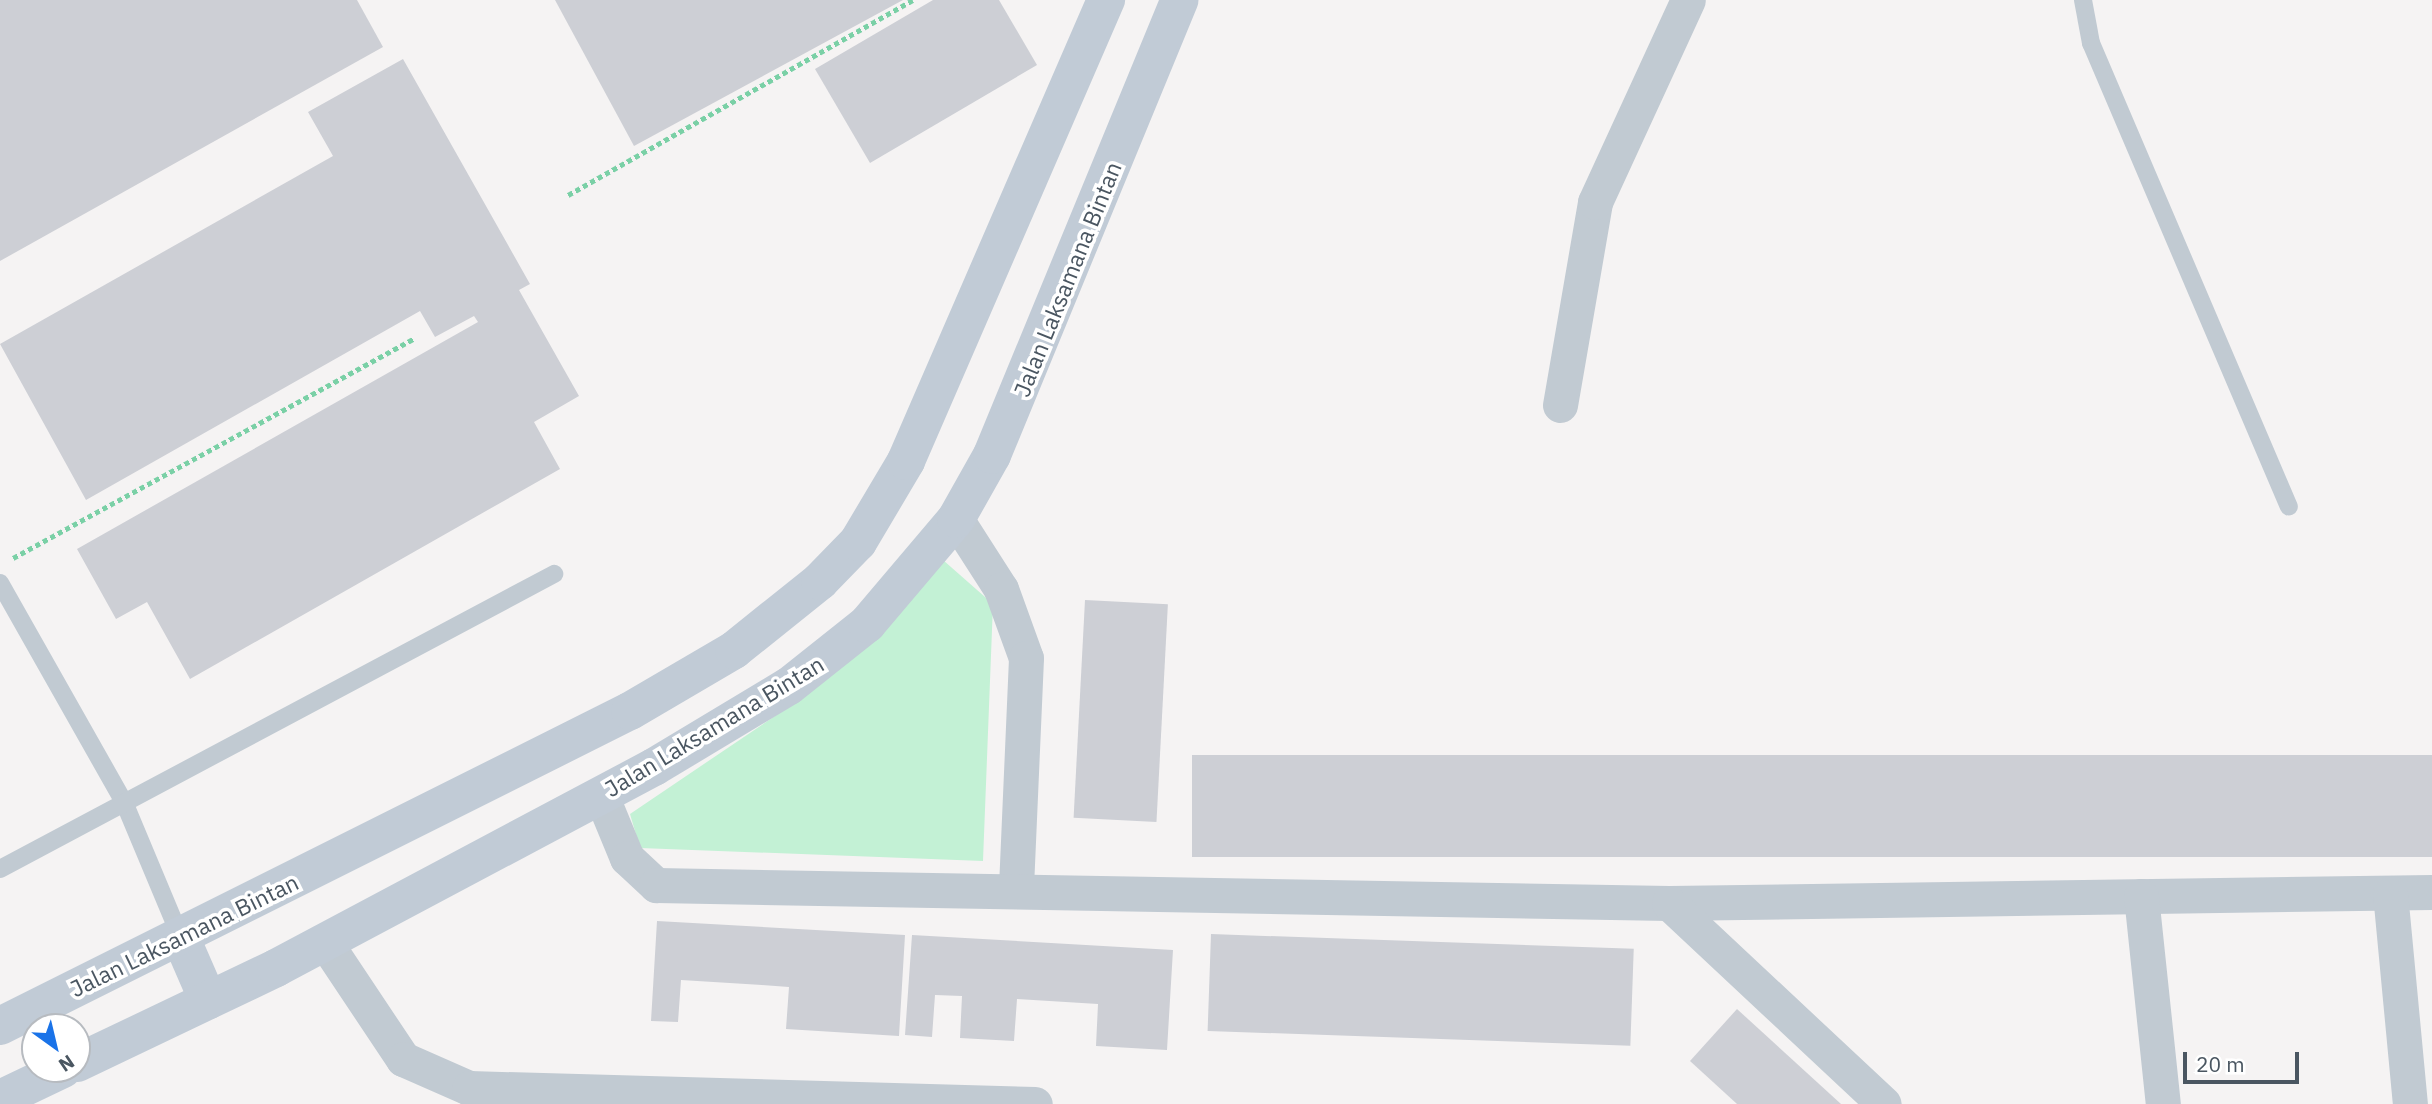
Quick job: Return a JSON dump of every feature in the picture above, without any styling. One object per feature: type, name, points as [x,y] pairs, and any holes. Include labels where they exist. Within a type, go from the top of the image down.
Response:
[{"type":"main road","name":"Jalan Laksamana Bintan","points":[[0,1026],[181,938],[630,711],[734,650],[858,542],[911,448],[1106,0]]},
{"type":"main road","name":"Jalan Laksamana Bintan","points":[[91,1056],[325,942],[601,795],[789,686],[839,648],[908,582],[956,519],[1018,399],[1180,0]]},
{"type":"main road","points":[[181,938],[208,1000]]},
{"type":"main road","points":[[0,1099],[34,1083]]},
{"type":"street","points":[[1560,405],[1595,202],[1688,0]]},
{"type":"street","points":[[956,519],[1001,589],[1026,657],[1016,888]]},
{"type":"street","points":[[601,795],[627,858],[656,885],[1016,888],[1669,903],[2432,892]]},
{"type":"street","points":[[2390,893],[2410,1104]]},
{"type":"street","points":[[2141,896],[2163,1104]]},
{"type":"street","points":[[1669,903],[1884,1104]]},
{"type":"street","points":[[325,942],[403,1059],[468,1088],[1035,1104]]},
{"type":"lane","points":[[2083,0],[2091,43],[2288,507]]},
{"type":"lane","points":[[0,869],[554,574]]},
{"type":"lane","points":[[0,583],[124,803],[181,938]]},
{"type":"path","points":[[569,195],[913,0]]},
{"type":"path","points":[[0,565],[413,339]]},
{"type":"green space","points":[[943,560],[993,604],[983,861],[640,848],[630,814],[803,697]]},
{"type":"building","points":[[0,0],[357,0],[383,47],[0,261]]},
{"type":"building","points":[[555,0],[903,0],[634,146]]},
{"type":"building","points":[[933,0],[999,0],[1037,65],[870,163],[815,69]]},
{"type":"building","points":[[403,59],[530,284],[519,290],[579,396],[534,422],[560,469],[190,679],[147,602],[116,619],[77,549],[478,322],[474,316],[435,337],[420,311],[86,500],[0,344],[333,156],[308,112]]},
{"type":"building","points":[[1085,600],[1168,604],[1156,822],[1074,818]]},
{"type":"building","points":[[1192,755],[2432,755],[2432,857],[1192,857]]},
{"type":"building","points":[[657,921],[905,935],[899,1036],[786,1029],[789,987],[681,980],[678,1022],[651,1021]]},
{"type":"building","points":[[1211,934],[1634,949],[1630,1046],[1208,1031]]},
{"type":"building","points":[[912,935],[1173,950],[1167,1050],[1096,1046],[1098,1004],[1017,999],[1014,1041],[960,1038],[962,996],[935,995],[932,1037],[905,1035]]},
{"type":"building","points":[[1737,1009],[1841,1104],[1737,1104],[1690,1061]]}]
